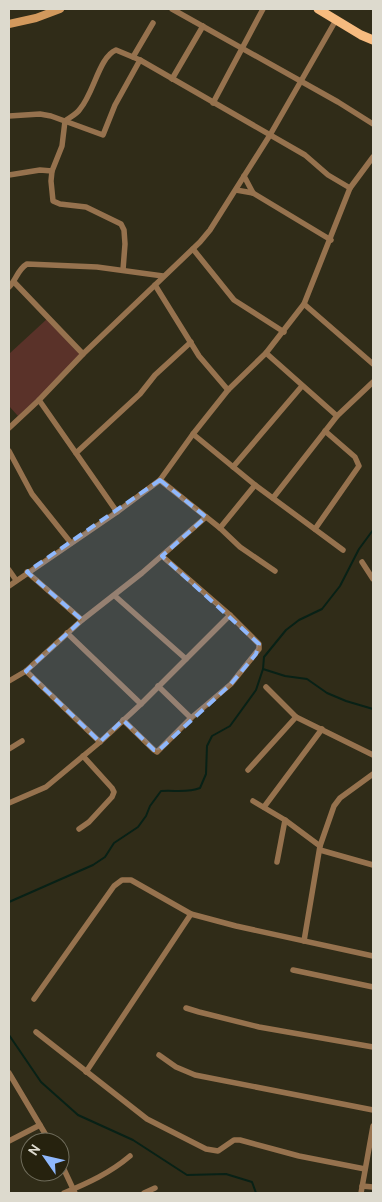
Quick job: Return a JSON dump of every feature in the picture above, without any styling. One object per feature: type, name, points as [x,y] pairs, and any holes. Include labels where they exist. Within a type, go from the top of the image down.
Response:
[{"type":"main road","points":[[318,9],[361,35],[373,40]]},
{"type":"street","points":[[9,24],[30,20],[60,9]]},
{"type":"street","points":[[172,9],[338,102],[373,124]]},
{"type":"street","points":[[213,102],[263,9]]},
{"type":"street","points":[[9,428],[163,276],[193,249],[210,230],[270,135],[336,20]]},
{"type":"street","points":[[133,57],[153,23]]},
{"type":"street","points":[[172,79],[203,26]]},
{"type":"street","points":[[123,270],[125,244],[124,230],[121,224],[86,207],[55,203],[52,198],[52,171],[62,146],[65,121],[80,110],[93,88],[104,60],[111,52],[116,50],[140,60],[309,158],[328,175],[350,188]]},
{"type":"street","points":[[9,116],[40,114],[103,135],[115,105],[140,60]]},
{"type":"street","points":[[9,586],[160,480],[228,390],[266,353],[304,304],[331,240],[350,188],[373,156]]},
{"type":"street","points":[[9,175],[40,170],[52,171]]},
{"type":"street","points":[[244,176],[253,193]]},
{"type":"street","points":[[236,190],[253,193],[331,240]]},
{"type":"street","points":[[193,249],[234,300],[284,332]]},
{"type":"street","points":[[9,286],[27,264],[89,266],[163,276]]},
{"type":"street","points":[[14,282],[83,354]]},
{"type":"street","points":[[155,285],[199,356],[228,390]]},
{"type":"street","points":[[304,304],[373,364]]},
{"type":"street","points":[[76,453],[140,394],[155,375],[191,342]]},
{"type":"street","points":[[266,353],[337,416]]},
{"type":"street","points":[[273,498],[337,416],[373,382]]},
{"type":"street","points":[[233,467],[302,386]]},
{"type":"street","points":[[39,400],[117,512]]},
{"type":"street","points":[[315,528],[359,466],[355,457],[325,431]]},
{"type":"street","points":[[193,434],[256,485],[343,550]]},
{"type":"street","points":[[9,451],[32,494],[71,543]]},
{"type":"street","points":[[160,480],[220,528],[240,547],[275,571]]},
{"type":"street","points":[[220,528],[256,485]]},
{"type":"street","points":[[9,681],[26,671],[82,620],[115,596],[206,517]]},
{"type":"street","points":[[124,720],[156,752],[191,718],[231,684],[259,649],[259,644],[230,615],[162,556]]},
{"type":"street","points":[[362,562],[373,579]]},
{"type":"street","points":[[9,570],[16,580]]},
{"type":"street","points":[[27,572],[82,620]]},
{"type":"street","points":[[115,596],[186,659]]},
{"type":"street","points":[[9,803],[46,786],[100,742],[230,615]]},
{"type":"street","points":[[67,633],[141,704]]},
{"type":"street","points":[[26,671],[100,742]]},
{"type":"street","points":[[158,686],[191,718]]},
{"type":"street","points":[[266,686],[296,717],[373,756]]},
{"type":"street","points":[[248,770],[296,717]]},
{"type":"street","points":[[264,807],[322,729]]},
{"type":"street","points":[[9,749],[22,741]]},
{"type":"street","points":[[79,829],[112,797],[114,792],[83,756]]},
{"type":"street","points":[[304,941],[320,848],[334,806],[340,798],[373,774]]},
{"type":"street","points":[[253,801],[285,820],[320,848],[373,865]]},
{"type":"street","points":[[277,862],[285,820]]},
{"type":"street","points":[[34,999],[114,886],[122,880],[131,880],[191,914],[236,926],[373,956]]},
{"type":"street","points":[[86,1072],[191,914]]},
{"type":"street","points":[[293,970],[373,988]]},
{"type":"street","points":[[186,1008],[259,1026],[373,1047]]},
{"type":"street","points":[[36,1032],[148,1119],[206,1149],[218,1151],[234,1140],[240,1140],[299,1156],[364,1169]]},
{"type":"street","points":[[159,1055],[176,1067],[196,1075],[373,1110]]},
{"type":"street","points":[[9,1074],[44,1132]]},
{"type":"street","points":[[9,1141],[40,1125]]},
{"type":"street","points":[[361,1193],[373,1126]]},
{"type":"street","points":[[64,1193],[74,1191],[109,1172],[130,1156]]},
{"type":"street","points":[[362,1186],[373,1187]]},
{"type":"street","points":[[144,1193],[155,1188]]},
{"type":"highlighted area","points":[[160,480],[206,517],[162,556],[259,644],[256,654],[231,684],[159,750],[154,750],[123,720],[100,742],[26,671],[82,620],[27,572]]},
{"type":"shaded area","points":[[47,319],[82,357],[18,416],[9,406],[9,354]]},
{"type":"waterway","points":[[9,902],[93,865],[105,857],[114,843],[138,827],[161,791],[186,791],[200,788],[206,774],[207,746],[212,736],[230,726],[256,690],[263,669],[264,657],[286,630],[299,620],[322,609],[340,586],[359,549],[373,530]]},
{"type":"waterway","points":[[263,669],[285,676],[307,679],[327,693],[373,709]]},
{"type":"waterway","points":[[9,1035],[41,1082],[78,1115],[133,1140],[187,1175],[226,1174],[252,1182],[256,1193]]}]
